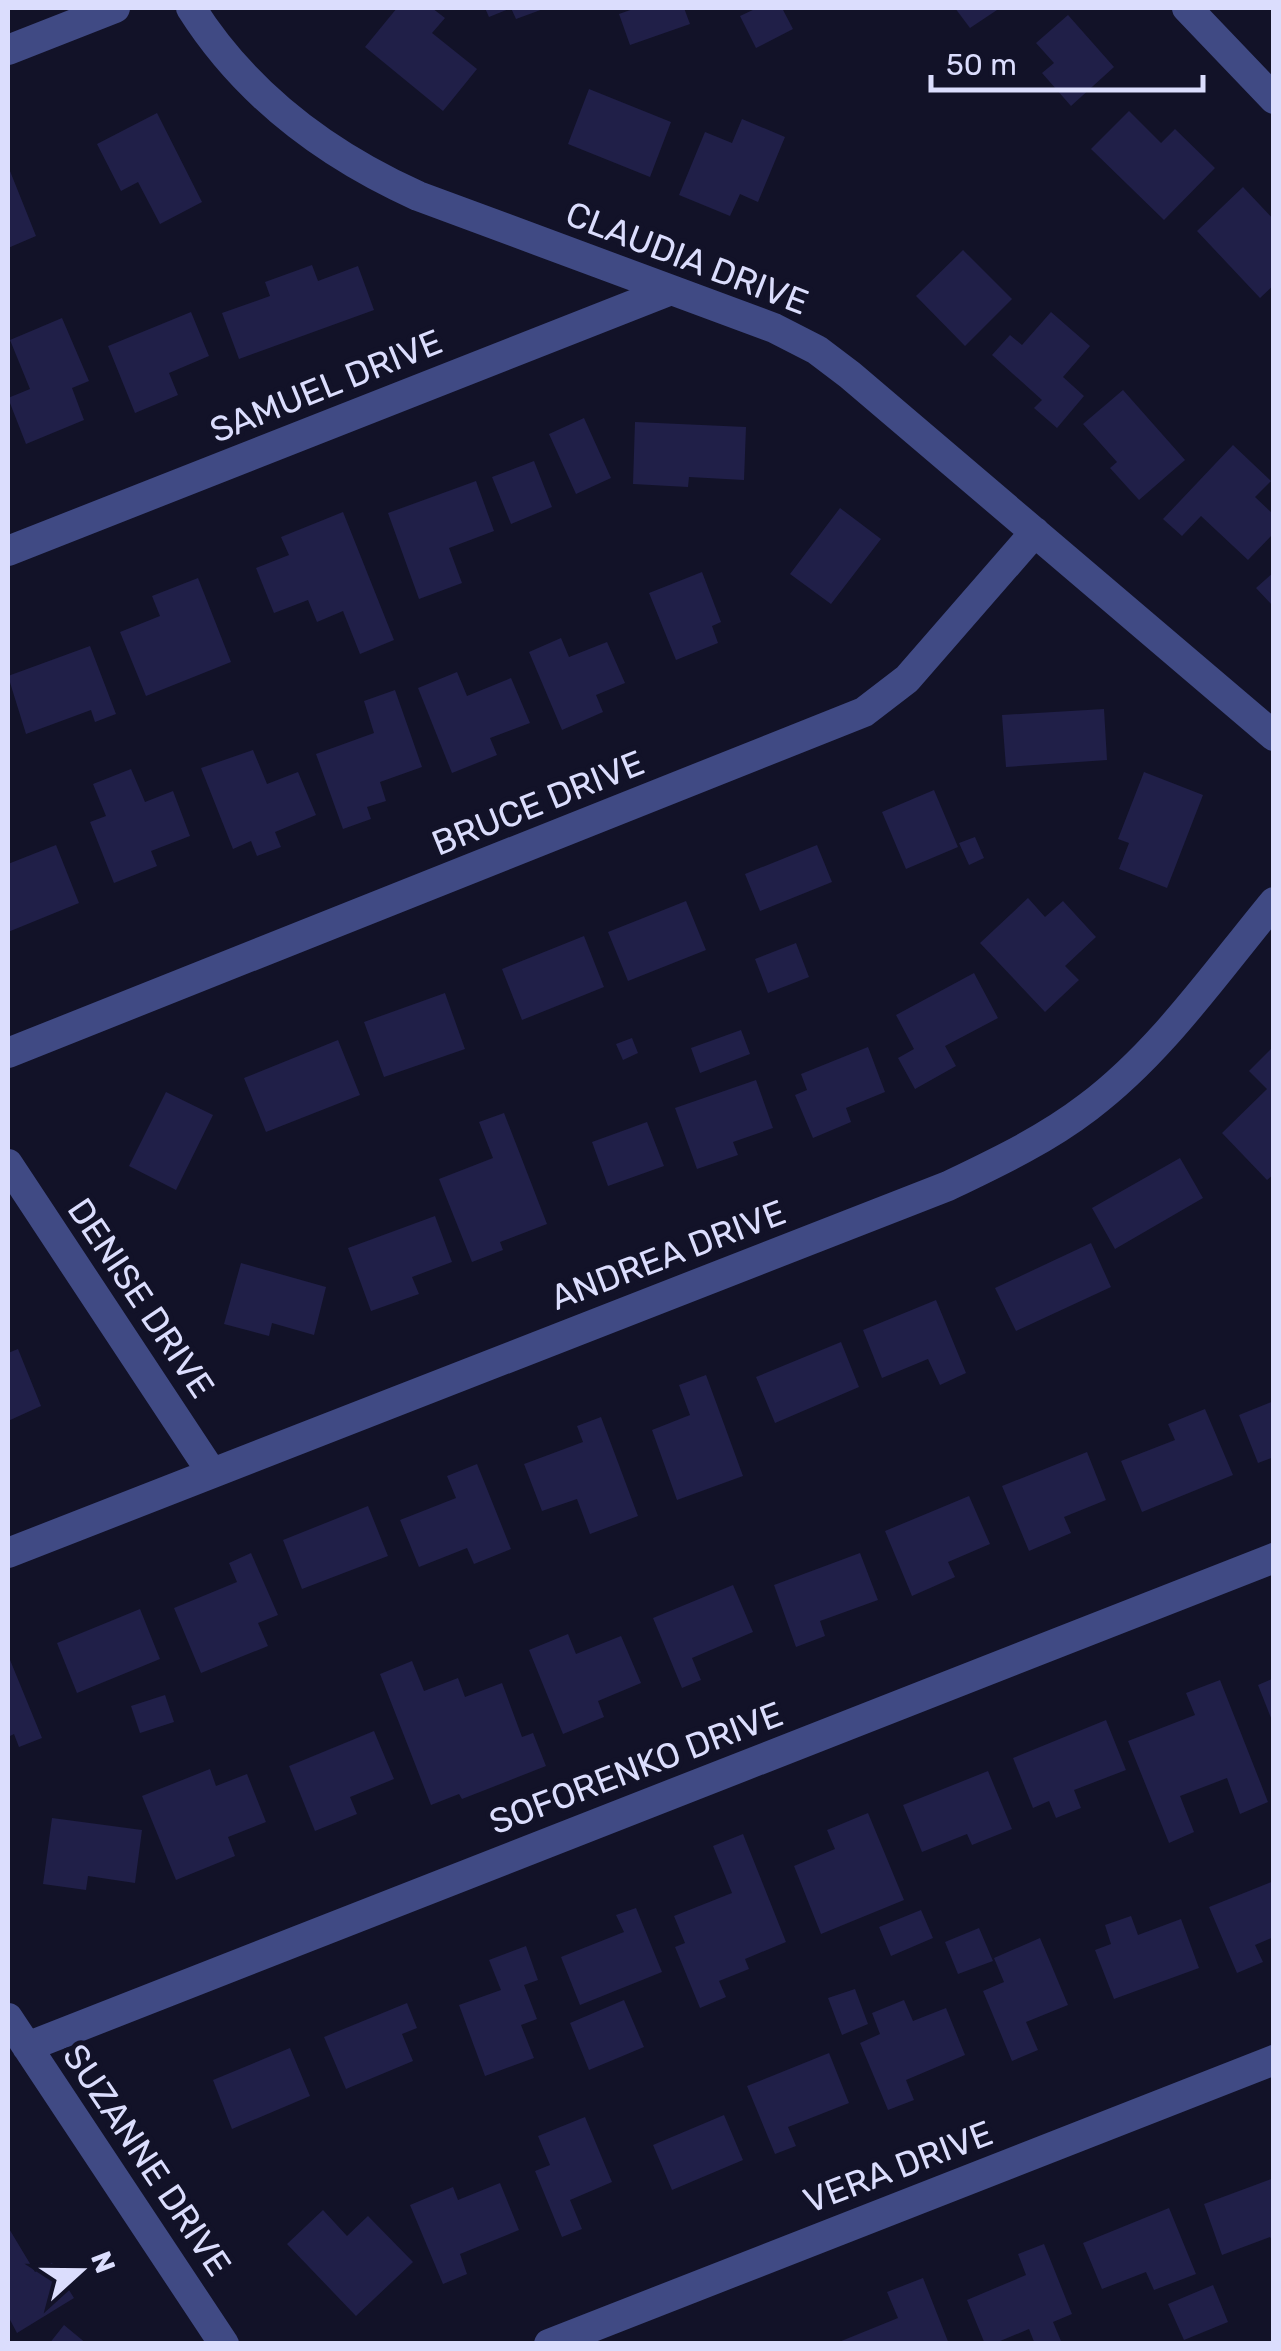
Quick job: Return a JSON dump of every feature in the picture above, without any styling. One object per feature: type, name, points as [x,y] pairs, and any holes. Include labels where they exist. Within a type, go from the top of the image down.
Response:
[{"type":"street","points":[[8,50],[115,8]]},
{"type":"street","name":"CLAUDIA DRIVE","points":[[192,8],[233,66],[282,114],[330,150],[374,176],[418,196],[774,328],[817,350],[1274,736]]},
{"type":"street","points":[[1187,8],[1274,99]]},
{"type":"street","name":"SAMUEL DRIVE","points":[[8,552],[671,290]]},
{"type":"street","name":"BRUCE DRIVE","points":[[8,1053],[864,712],[907,680],[1034,532]]},
{"type":"street","name":"ANDREA DRIVE","points":[[8,1553],[948,1186],[1018,1152],[1089,1106],[1148,1052],[1274,902]]},
{"type":"street","name":"DENISE DRIVE","points":[[8,1164],[212,1473]]},
{"type":"street","name":"SOFORENKO DRIVE","points":[[26,2047],[1274,1558]]},
{"type":"street","name":"SUZANNE DRIVE","points":[[8,2018],[224,2344]]},
{"type":"street","name":"VERA DRIVE","points":[[549,2344],[1274,2060]]},
{"type":"building","points":[[397,8],[432,8],[445,18],[432,33],[477,69],[443,111],[365,47]]},
{"type":"building","points":[[485,8],[511,8],[489,17]]},
{"type":"building","points":[[511,8],[546,8],[516,19]]},
{"type":"building","points":[[636,8],[684,8],[690,24],[630,45],[619,14]]},
{"type":"building","points":[[757,8],[782,8],[793,29],[756,48],[740,16]]},
{"type":"building","points":[[955,8],[1000,8],[970,28]]},
{"type":"building","points":[[1068,15],[1114,67],[1071,106],[1042,73],[1054,63],[1036,43]]},
{"type":"building","points":[[589,89],[671,122],[650,177],[568,144]]},
{"type":"building","points":[[1129,111],[1161,143],[1175,129],[1215,168],[1164,220],[1091,149]]},
{"type":"building","points":[[157,113],[202,202],[160,224],[138,182],[121,191],[97,144]]},
{"type":"building","points":[[742,119],[785,137],[758,202],[740,194],[730,216],[679,195],[705,132],[732,143]]},
{"type":"building","points":[[8,166],[36,236],[8,248]]},
{"type":"building","points":[[1243,187],[1274,220],[1274,285],[1260,298],[1197,231]]},
{"type":"building","points":[[963,250],[1012,299],[965,346],[916,296]]},
{"type":"building","points":[[312,265],[318,281],[358,266],[374,310],[239,359],[222,313],[270,296],[265,282]]},
{"type":"building","points":[[191,312],[209,356],[169,373],[178,395],[135,413],[108,346]]},
{"type":"building","points":[[1051,312],[1090,346],[1063,377],[1084,396],[1057,428],[1034,408],[1042,400],[992,355],[1010,335],[1022,345]]},
{"type":"building","points":[[62,318],[89,381],[72,388],[84,420],[26,444],[8,398],[30,389],[10,340]]},
{"type":"building","points":[[1123,390],[1185,460],[1139,500],[1110,468],[1117,462],[1083,424]]},
{"type":"building","points":[[584,418],[611,478],[576,494],[549,434]]},
{"type":"building","points":[[635,422],[746,427],[744,480],[689,477],[688,487],[633,484]]},
{"type":"building","points":[[1233,445],[1271,481],[1255,497],[1274,515],[1274,533],[1248,560],[1201,516],[1182,536],[1163,519]]},
{"type":"building","points":[[534,461],[552,507],[511,524],[492,477]]},
{"type":"building","points":[[476,481],[494,531],[449,548],[462,583],[419,599],[388,513]]},
{"type":"building","points":[[840,508],[881,539],[831,604],[790,574]]},
{"type":"building","points":[[343,512],[394,640],[360,654],[343,611],[317,622],[308,600],[274,613],[256,568],[289,555],[281,537]]},
{"type":"building","points":[[702,572],[721,622],[712,626],[718,643],[676,660],[649,593]]},
{"type":"building","points":[[1274,572],[1274,607],[1256,588]]},
{"type":"building","points":[[198,578],[231,662],[146,696],[120,632],[160,616],[152,596]]},
{"type":"building","points":[[561,638],[569,657],[607,642],[625,683],[596,695],[603,712],[562,730],[529,652]]},
{"type":"building","points":[[90,646],[116,714],[95,722],[91,710],[26,734],[8,676]]},
{"type":"building","points":[[457,672],[467,696],[511,678],[530,723],[490,738],[497,755],[452,773],[418,688]]},
{"type":"building","points":[[395,690],[422,767],[380,782],[386,801],[367,807],[371,819],[343,829],[316,754],[374,733],[364,701]]},
{"type":"building","points":[[1104,709],[1107,760],[1006,767],[1002,715]]},
{"type":"building","points":[[253,750],[267,784],[298,772],[316,815],[275,832],[281,847],[257,856],[251,841],[233,849],[201,768]]},
{"type":"building","points":[[131,769],[145,802],[173,791],[190,836],[151,851],[157,866],[114,883],[90,822],[106,816],[93,784]]},
{"type":"building","points":[[1144,772],[1203,795],[1167,888],[1119,869],[1129,843],[1118,839]]},
{"type":"building","points":[[934,790],[958,847],[906,869],[882,812]]},
{"type":"building","points":[[975,837],[984,858],[969,865],[959,843]]},
{"type":"building","points":[[56,845],[79,903],[8,932],[8,864]]},
{"type":"building","points":[[817,845],[832,882],[760,911],[745,874]]},
{"type":"building","points":[[1028,898],[1045,917],[1063,901],[1096,937],[1065,966],[1079,980],[1045,1012],[980,943]]},
{"type":"building","points":[[686,901],[706,950],[628,981],[608,932]]},
{"type":"building","points":[[584,936],[604,987],[522,1020],[502,969]]},
{"type":"building","points":[[796,943],[809,977],[768,993],[755,959]]},
{"type":"building","points":[[974,973],[998,1018],[945,1046],[956,1066],[915,1089],[898,1058],[914,1049],[896,1015]]},
{"type":"building","points":[[445,993],[465,1049],[384,1077],[364,1022]]},
{"type":"building","points":[[741,1030],[750,1054],[700,1073],[691,1048]]},
{"type":"building","points":[[632,1038],[638,1053],[623,1060],[616,1044]]},
{"type":"building","points":[[338,1040],[360,1095],[266,1132],[244,1078]]},
{"type":"building","points":[[868,1047],[885,1092],[846,1108],[851,1122],[813,1138],[795,1095],[807,1090],[801,1074]]},
{"type":"building","points":[[1271,1049],[1274,1174],[1267,1180],[1222,1133],[1267,1089],[1249,1071]]},
{"type":"building","points":[[756,1080],[773,1128],[733,1142],[738,1155],[697,1169],[675,1108]]},
{"type":"building","points":[[166,1092],[213,1115],[176,1190],[129,1166]]},
{"type":"building","points":[[504,1113],[547,1224],[500,1242],[503,1250],[472,1262],[439,1179],[493,1158],[479,1122]]},
{"type":"building","points":[[647,1122],[664,1166],[608,1186],[592,1142]]},
{"type":"building","points":[[1180,1158],[1203,1198],[1115,1249],[1092,1208]]},
{"type":"building","points":[[435,1216],[452,1262],[412,1277],[419,1294],[371,1311],[348,1248]]},
{"type":"building","points":[[1091,1243],[1111,1287],[1016,1331],[995,1288]]},
{"type":"building","points":[[241,1263],[326,1287],[314,1335],[272,1323],[269,1336],[224,1324]]},
{"type":"building","points":[[936,1300],[966,1373],[940,1385],[928,1359],[882,1378],[863,1330]]},
{"type":"building","points":[[841,1342],[859,1387],[775,1423],[756,1377]]},
{"type":"building","points":[[18,1349],[41,1406],[8,1421],[8,1353]]},
{"type":"building","points":[[706,1375],[743,1476],[677,1500],[652,1430],[690,1415],[679,1385]]},
{"type":"building","points":[[1274,1401],[1274,1457],[1258,1463],[1239,1415]]},
{"type":"building","points":[[1205,1409],[1233,1475],[1142,1512],[1121,1461],[1175,1440],[1168,1424]]},
{"type":"building","points":[[601,1417],[638,1516],[590,1534],[577,1499],[542,1511],[524,1464],[583,1442],[577,1426]]},
{"type":"building","points":[[1087,1452],[1106,1500],[1064,1517],[1071,1533],[1029,1551],[1002,1486]]},
{"type":"building","points":[[477,1464],[511,1549],[474,1564],[467,1548],[419,1567],[400,1520],[456,1498],[447,1476]]},
{"type":"building","points":[[969,1496],[990,1544],[948,1562],[955,1577],[912,1596],[885,1531]]},
{"type":"building","points":[[368,1506],[388,1556],[302,1589],[283,1540]]},
{"type":"building","points":[[251,1553],[278,1615],[258,1623],[268,1646],[201,1673],[174,1608],[237,1582],[229,1563]]},
{"type":"building","points":[[860,1553],[878,1600],[820,1621],[825,1636],[796,1647],[774,1585]]},
{"type":"building","points":[[733,1585],[753,1632],[692,1658],[701,1680],[682,1688],[653,1618]]},
{"type":"building","points":[[140,1609],[160,1659],[77,1693],[57,1643]]},
{"type":"building","points":[[568,1634],[576,1654],[621,1636],[641,1683],[598,1701],[604,1717],[563,1734],[529,1650]]},
{"type":"building","points":[[8,1655],[42,1738],[19,1747],[14,1734],[8,1737]]},
{"type":"building","points":[[412,1661],[424,1691],[458,1678],[465,1697],[502,1683],[522,1737],[533,1733],[546,1766],[462,1799],[459,1794],[431,1805],[380,1674]]},
{"type":"building","points":[[1274,1678],[1274,1723],[1273,1723],[1258,1685]]},
{"type":"building","points":[[1220,1680],[1268,1802],[1240,1814],[1227,1778],[1180,1796],[1194,1832],[1169,1843],[1128,1741],[1195,1715],[1186,1693]]},
{"type":"building","points":[[165,1695],[174,1722],[140,1733],[131,1706]]},
{"type":"building","points":[[1106,1720],[1126,1770],[1074,1790],[1081,1808],[1056,1818],[1049,1801],[1033,1808],[1013,1758]]},
{"type":"building","points":[[374,1731],[394,1779],[350,1797],[357,1814],[315,1831],[289,1766]]},
{"type":"building","points":[[210,1769],[216,1786],[247,1774],[266,1822],[228,1837],[235,1856],[176,1880],[142,1796]]},
{"type":"building","points":[[988,1771],[1012,1829],[972,1845],[967,1834],[922,1852],[903,1805]]},
{"type":"building","points":[[868,1813],[904,1900],[821,1934],[794,1866],[835,1849],[827,1830]]},
{"type":"building","points":[[52,1818],[142,1830],[135,1883],[88,1876],[86,1890],[43,1884]]},
{"type":"building","points":[[743,1834],[786,1942],[745,1959],[749,1969],[719,1981],[726,1997],[700,2008],[675,1947],[685,1943],[674,1916],[732,1893],[713,1846]]},
{"type":"building","points":[[1274,1881],[1274,1937],[1255,1945],[1263,1962],[1237,1973],[1209,1907]]},
{"type":"building","points":[[636,1908],[662,1972],[580,2005],[561,1957],[624,1932],[616,1915]]},
{"type":"building","points":[[921,1910],[933,1938],[891,1956],[879,1927]]},
{"type":"building","points":[[1131,1916],[1138,1935],[1181,1919],[1199,1968],[1114,1999],[1095,1950],[1111,1944],[1105,1925]]},
{"type":"building","points":[[979,1928],[993,1961],[958,1974],[945,1942]]},
{"type":"building","points":[[1040,1938],[1068,2005],[1026,2022],[1038,2050],[1012,2061],[983,1991],[1004,1982],[994,1958]]},
{"type":"building","points":[[526,1946],[538,1980],[524,1985],[537,2019],[521,2025],[534,2058],[485,2076],[459,2005],[501,1990],[489,1960]]},
{"type":"building","points":[[855,1989],[868,2024],[842,2035],[828,1998]]},
{"type":"building","points":[[624,2000],[644,2047],[589,2070],[570,2023]]},
{"type":"building","points":[[904,2000],[913,2021],[946,2008],[965,2055],[906,2080],[914,2100],[888,2110],[860,2043],[880,2034],[872,2013]]},
{"type":"building","points":[[407,2003],[417,2028],[402,2034],[413,2061],[346,2089],[324,2037]]},
{"type":"building","points":[[290,2048],[310,2096],[232,2129],[213,2080]]},
{"type":"building","points":[[829,2053],[849,2103],[788,2127],[796,2146],[775,2154],[747,2086]]},
{"type":"building","points":[[724,2115],[743,2160],[672,2190],[653,2145]]},
{"type":"building","points":[[585,2117],[612,2182],[570,2200],[582,2229],[562,2237],[535,2171],[550,2165],[538,2136]]},
{"type":"building","points":[[1274,2178],[1274,2244],[1270,2237],[1222,2255],[1204,2204]]},
{"type":"building","points":[[500,2183],[519,2230],[460,2254],[467,2274],[443,2284],[410,2205],[453,2187],[458,2200]]},
{"type":"building","points":[[1169,2208],[1196,2274],[1154,2290],[1146,2272],[1102,2289],[1083,2243]]},
{"type":"building","points":[[323,2210],[347,2236],[368,2216],[413,2262],[356,2316],[287,2244]]},
{"type":"building","points":[[8,2227],[35,2272],[52,2263],[74,2298],[17,2333],[8,2316]]},
{"type":"building","points":[[1044,2244],[1072,2314],[1053,2322],[1061,2341],[1035,2344],[1029,2329],[985,2344],[967,2300],[1026,2275],[1018,2254]]},
{"type":"building","points":[[923,2278],[949,2344],[834,2344],[898,2318],[887,2292]]},
{"type":"building","points":[[1213,2285],[1228,2322],[1184,2340],[1168,2304]]},
{"type":"building","points":[[64,2325],[87,2344],[49,2344]]}]
